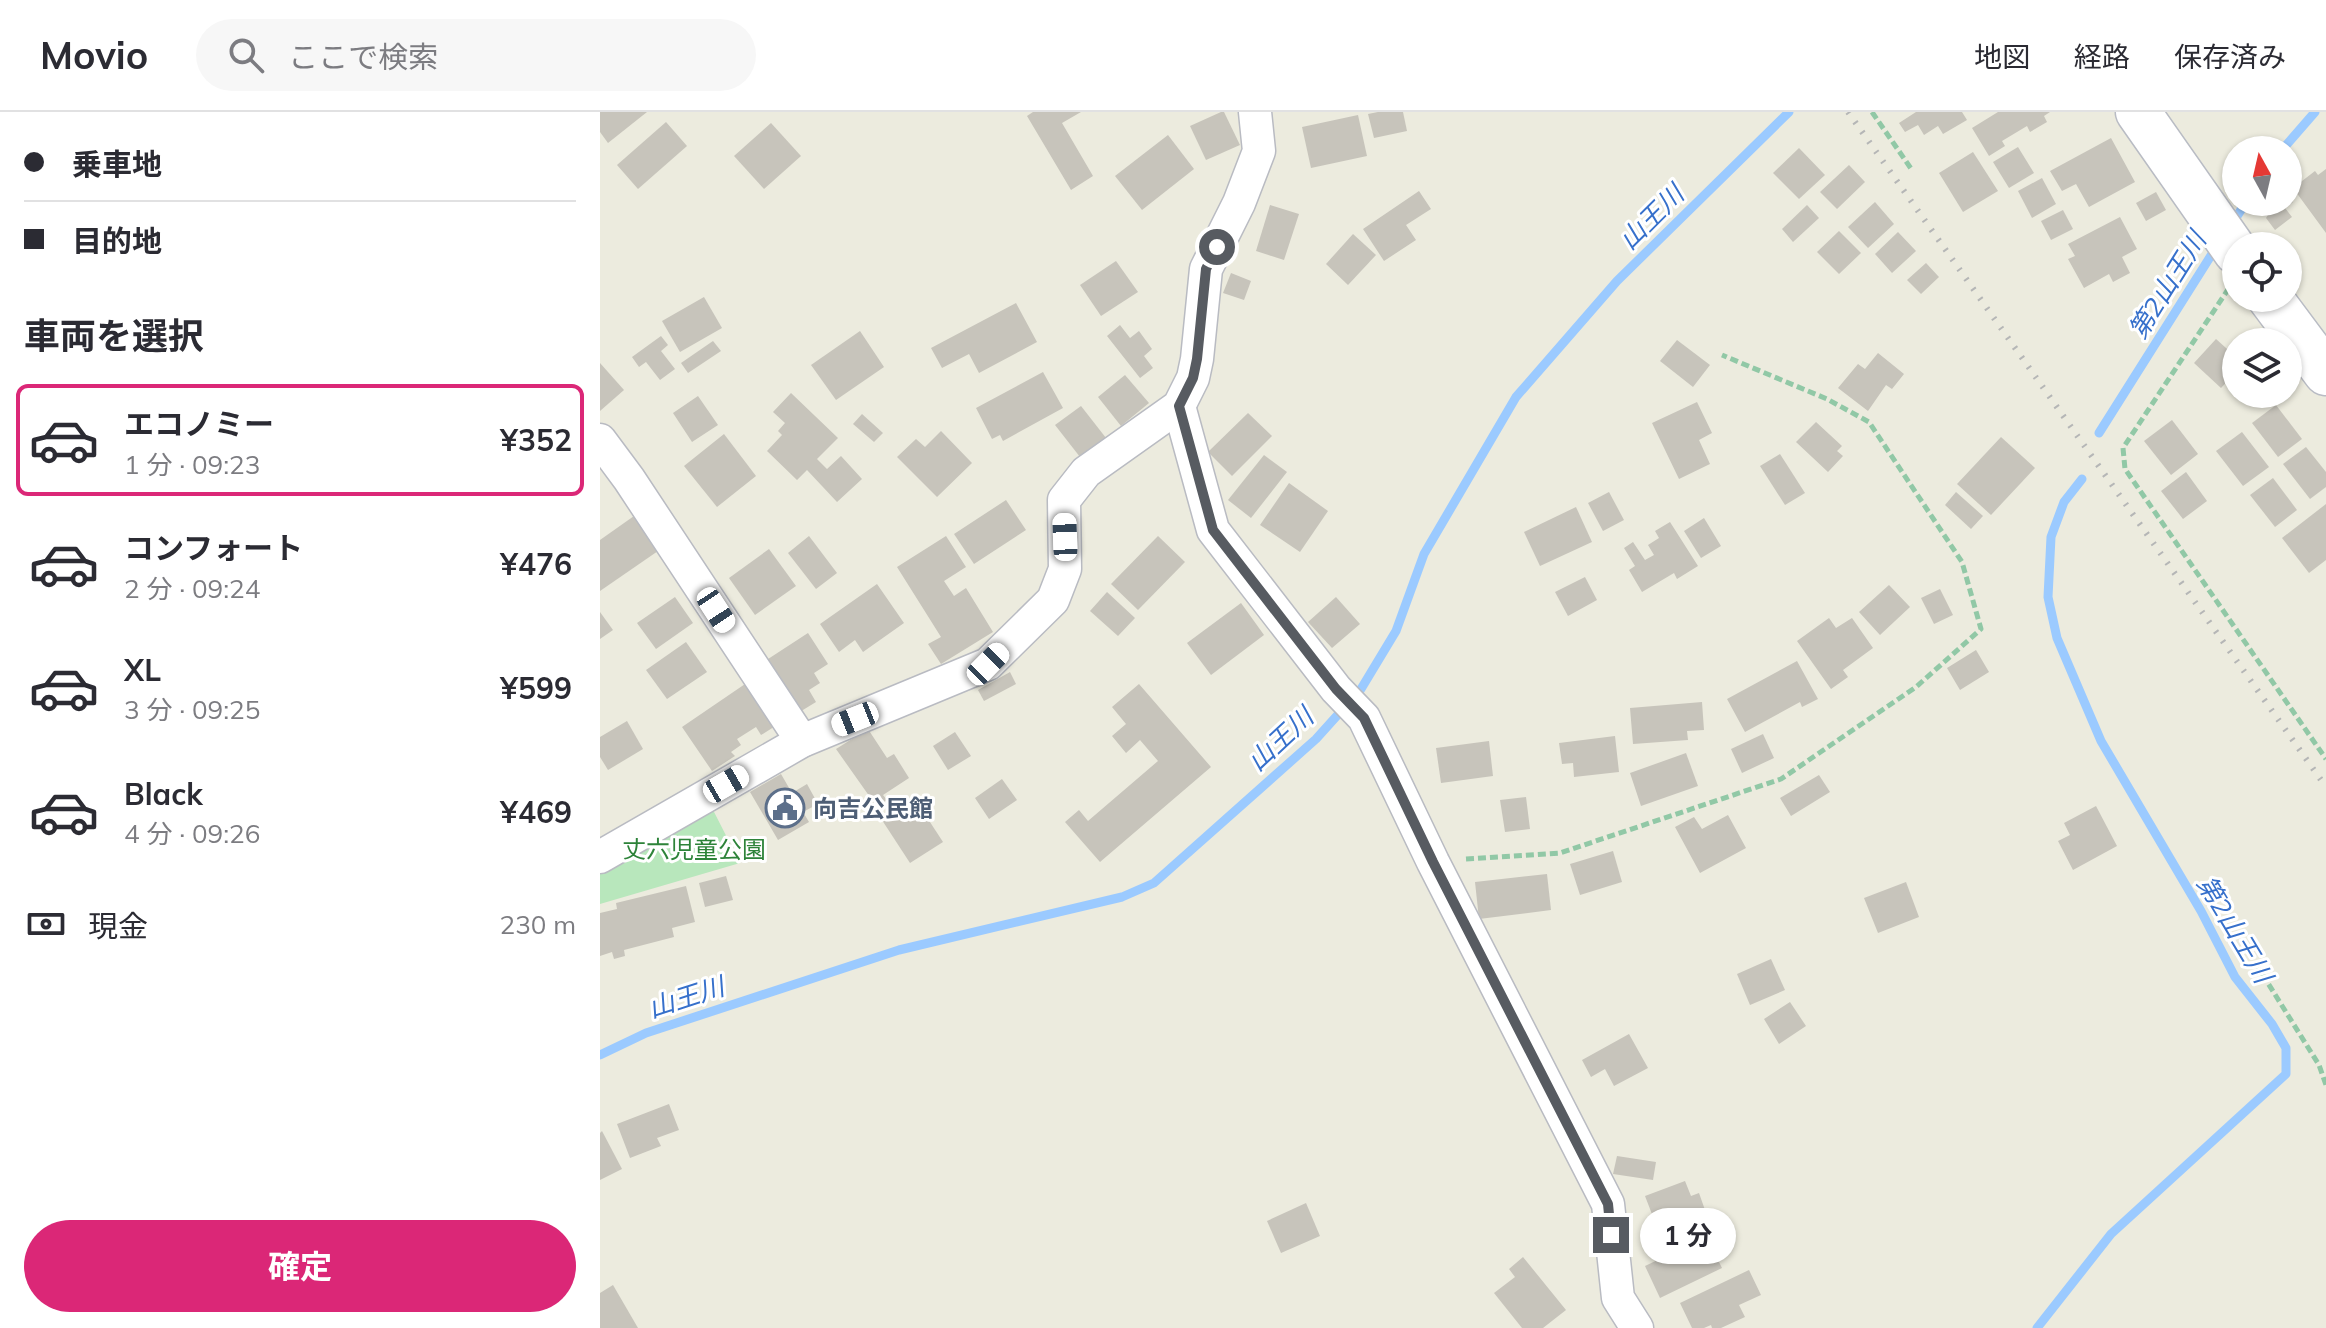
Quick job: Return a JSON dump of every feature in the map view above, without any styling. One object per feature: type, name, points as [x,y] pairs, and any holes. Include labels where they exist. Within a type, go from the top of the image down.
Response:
[{"type":"street","points":[[600,857],[802,741],[988,664],[1053,600],[1065,569],[1064,500],[1086,472],[1179,406],[1193,378],[1206,269],[1239,203],[1259,151],[1255,112]]},
{"type":"street","points":[[2138,112],[2222,232]]},
{"type":"street","points":[[2280,312],[2326,373]]},
{"type":"street","points":[[1179,406],[1213,530],[1336,689],[1364,718],[1433,862],[1608,1204],[1618,1298],[1637,1328]]},
{"type":"street","points":[[600,440],[802,741]]},
{"type":"path","points":[[1872,112],[1912,170]]},
{"type":"path","points":[[2222,299],[2123,448],[2125,469],[2326,759]]},
{"type":"path","points":[[1433,862],[1560,853],[1781,779],[1916,687],[1981,629],[1962,562],[1869,422],[1827,399],[1722,355]]},
{"type":"path","points":[[2256,964],[2319,1065],[2326,1085]]},
{"type":"green space","name":"丈六児童公園","points":[[711,806],[740,863],[600,904],[600,873],[643,850]]},
{"type":"building","points":[[600,112],[647,112],[608,143],[600,132]]},
{"type":"building","points":[[1033,112],[1081,112],[1062,123],[1093,176],[1071,190],[1027,116]]},
{"type":"building","points":[[1224,112],[1240,145],[1206,160],[1190,126]]},
{"type":"building","points":[[1403,112],[1407,131],[1374,138],[1368,114]]},
{"type":"building","points":[[1916,112],[1962,112],[1967,120],[1943,134],[1938,126],[1924,135],[1918,125],[1905,132],[1899,123]]},
{"type":"building","points":[[1998,112],[2050,112],[2044,116],[2047,122],[2030,132],[2027,126],[2002,141],[2005,146],[1989,156],[1972,128]]},
{"type":"building","points":[[1358,115],[1367,156],[1311,168],[1302,127]]},
{"type":"building","points":[[666,122],[687,146],[638,189],[617,165]]},
{"type":"building","points":[[771,123],[801,156],[764,189],[734,156]]},
{"type":"building","points":[[1168,135],[1194,169],[1142,210],[1115,176]]},
{"type":"building","points":[[2111,138],[2135,182],[2089,207],[2076,184],[2062,191],[2050,171]]},
{"type":"building","points":[[2018,147],[2034,173],[2009,188],[1993,162]]},
{"type":"building","points":[[1799,148],[1825,175],[1799,199],[1773,173]]},
{"type":"building","points":[[1973,152],[1998,191],[1963,212],[1939,173]]},
{"type":"building","points":[[1849,165],[1865,182],[1837,209],[1820,192]]},
{"type":"building","points":[[2326,169],[2326,233],[2302,200],[2302,181],[2315,171],[2318,175]]},
{"type":"building","points":[[2042,178],[2056,204],[2032,218],[2018,191]]},
{"type":"building","points":[[1419,191],[1431,209],[1406,225],[1416,240],[1384,261],[1363,229]]},
{"type":"building","points":[[2156,192],[2166,210],[2146,221],[2136,203]]},
{"type":"building","points":[[1875,202],[1894,224],[1868,248],[1848,227]]},
{"type":"building","points":[[1270,205],[1299,214],[1284,260],[1256,251]]},
{"type":"building","points":[[1807,205],[1819,218],[1793,242],[1782,229]]},
{"type":"building","points":[[2063,210],[2073,229],[2051,240],[2041,221]]},
{"type":"building","points":[[2267,216],[2292,217],[2275,230]]},
{"type":"building","points":[[2120,217],[2137,249],[2122,257],[2130,273],[2113,282],[2109,274],[2084,288],[2068,259],[2075,256],[2068,244]]},
{"type":"building","points":[[1839,231],[1861,253],[1839,274],[1817,252]]},
{"type":"building","points":[[1898,232],[1916,251],[1892,273],[1875,254]]},
{"type":"building","points":[[1353,234],[1376,255],[1348,285],[1326,264]]},
{"type":"building","points":[[1116,261],[1138,292],[1101,316],[1080,285]]},
{"type":"building","points":[[1926,263],[1939,277],[1921,294],[1907,280]]},
{"type":"building","points":[[1231,273],[1251,281],[1244,300],[1223,293]]},
{"type":"building","points":[[704,297],[722,328],[680,352],[662,321]]},
{"type":"building","points":[[1016,303],[1037,342],[979,373],[969,354],[942,368],[931,348]]},
{"type":"building","points":[[1120,325],[1130,338],[1139,331],[1152,349],[1144,356],[1153,368],[1140,378],[1107,336]]},
{"type":"building","points":[[860,331],[884,367],[836,400],[811,365]]},
{"type":"building","points":[[661,336],[668,345],[661,351],[675,369],[660,380],[646,362],[639,367],[632,357]]},
{"type":"building","points":[[2216,339],[2222,344],[2222,387],[2221,388],[2194,363]]},
{"type":"building","points":[[1677,340],[1710,365],[1693,387],[1660,361]]},
{"type":"building","points":[[713,341],[721,351],[688,373],[681,363]]},
{"type":"building","points":[[1878,353],[1904,374],[1892,389],[1886,385],[1868,411],[1838,388],[1858,364],[1865,369]]},
{"type":"building","points":[[600,363],[624,390],[600,411]]},
{"type":"building","points":[[1043,372],[1063,408],[1003,441],[1000,435],[992,439],[976,408]]},
{"type":"building","points":[[1125,375],[1149,403],[1121,426],[1098,397]]},
{"type":"building","points":[[791,393],[838,438],[817,459],[827,469],[841,456],[862,479],[837,502],[807,470],[797,480],[767,451],[782,435],[778,431],[785,423],[773,412]]},
{"type":"building","points":[[698,396],[718,425],[692,442],[673,413]]},
{"type":"building","points":[[1697,402],[1712,433],[1699,440],[1710,464],[1679,479],[1652,423]]},
{"type":"building","points":[[1081,406],[1106,438],[1080,457],[1055,425]]},
{"type":"building","points":[[2272,408],[2278,408],[2302,439],[2278,457],[2252,423]]},
{"type":"building","points":[[1248,413],[1272,436],[1232,476],[1208,452]]},
{"type":"building","points":[[862,414],[883,433],[874,442],[853,424]]},
{"type":"building","points":[[2172,420],[2198,454],[2171,475],[2144,441]]},
{"type":"building","points":[[1816,422],[1842,446],[1837,451],[1843,456],[1828,472],[1796,442]]},
{"type":"building","points":[[941,431],[972,463],[937,497],[897,457],[916,439],[925,447]]},
{"type":"building","points":[[2242,432],[2269,467],[2243,486],[2216,451]]},
{"type":"building","points":[[724,434],[756,476],[717,507],[684,466]]},
{"type":"building","points":[[2001,437],[2035,468],[1991,515],[1957,484]]},
{"type":"building","points":[[2306,447],[2326,472],[2326,487],[2310,499],[2283,464]]},
{"type":"building","points":[[1780,454],[1805,493],[1785,505],[1760,466]]},
{"type":"building","points":[[1264,455],[1287,472],[1251,518],[1228,500]]},
{"type":"building","points":[[2186,472],[2207,501],[2183,519],[2161,491]]},
{"type":"building","points":[[2273,478],[2297,510],[2275,527],[2250,495]]},
{"type":"building","points":[[1289,483],[1328,511],[1300,552],[1260,525]]},
{"type":"building","points":[[1609,492],[1624,520],[1603,531],[1588,503]]},
{"type":"building","points":[[1956,492],[1983,516],[1971,529],[1945,505]]},
{"type":"building","points":[[1006,500],[1026,530],[974,564],[954,534]]},
{"type":"building","points":[[2326,504],[2326,560],[2309,573],[2282,538]]},
{"type":"building","points":[[1576,507],[1592,542],[1540,566],[1524,532]]},
{"type":"building","points":[[634,516],[658,551],[600,591],[600,540]]},
{"type":"building","points":[[1704,518],[1721,546],[1701,558],[1684,531]]},
{"type":"building","points":[[1670,522],[1698,566],[1677,579],[1674,573],[1642,592],[1629,570],[1635,566],[1624,548],[1633,542],[1645,560],[1654,555],[1648,545],[1659,538],[1655,531]]},
{"type":"building","points":[[809,536],[837,573],[816,589],[788,553]]},
{"type":"building","points":[[946,536],[966,567],[944,581],[954,596],[966,588],[993,632],[941,664],[928,644],[941,637],[897,567]]},
{"type":"building","points":[[1158,536],[1185,562],[1138,610],[1111,584]]},
{"type":"building","points":[[769,549],[796,586],[755,615],[729,578]]},
{"type":"building","points":[[1585,577],[1597,600],[1568,616],[1555,592]]},
{"type":"building","points":[[877,584],[904,623],[863,652],[855,640],[839,652],[820,624]]},
{"type":"building","points":[[1889,585],[1910,607],[1880,635],[1859,612]]},
{"type":"building","points":[[1940,589],[1953,615],[1934,624],[1921,598]]},
{"type":"building","points":[[1107,592],[1135,618],[1118,636],[1090,611]]},
{"type":"building","points":[[675,597],[693,623],[656,649],[637,623]]},
{"type":"building","points":[[1336,597],[1360,624],[1332,648],[1308,622]]},
{"type":"building","points":[[1241,603],[1264,635],[1211,675],[1187,643]]},
{"type":"building","points":[[600,612],[613,630],[600,639]]},
{"type":"building","points":[[1829,618],[1836,628],[1852,618],[1873,648],[1843,670],[1848,677],[1831,689],[1797,641]]},
{"type":"building","points":[[808,633],[828,664],[814,673],[820,683],[809,690],[816,702],[798,713],[765,661]]},
{"type":"building","points":[[686,642],[707,672],[667,699],[646,670]]},
{"type":"building","points":[[1976,650],[1989,672],[1960,690],[1947,668]]},
{"type":"building","points":[[1797,661],[1818,699],[1802,707],[1800,702],[1745,732],[1727,699]]},
{"type":"building","points":[[1010,672],[1016,684],[984,701],[978,690]]},
{"type":"building","points":[[748,682],[777,725],[761,735],[756,727],[737,739],[741,745],[731,752],[735,756],[712,771],[682,727]]},
{"type":"building","points":[[1139,684],[1211,767],[1100,862],[1065,822],[1079,810],[1088,821],[1158,761],[1140,740],[1126,753],[1112,736],[1126,724],[1112,707]]},
{"type":"building","points":[[1702,702],[1704,730],[1687,731],[1688,740],[1633,744],[1630,708]]},
{"type":"building","points":[[627,721],[643,749],[608,770],[600,757],[600,737]]},
{"type":"building","points":[[868,729],[887,758],[894,754],[909,778],[883,795],[887,800],[877,807],[836,749]]},
{"type":"building","points":[[955,732],[971,756],[948,770],[933,746]]},
{"type":"building","points":[[1763,734],[1774,758],[1742,773],[1731,749]]},
{"type":"building","points":[[1615,736],[1619,772],[1574,777],[1573,763],[1562,764],[1559,743]]},
{"type":"building","points":[[1489,741],[1493,776],[1441,783],[1436,748]]},
{"type":"building","points":[[1686,753],[1698,786],[1641,806],[1630,773]]},
{"type":"building","name":"向吉公民館","points":[[781,774],[792,793],[807,784],[818,804],[803,812],[809,822],[778,840],[750,792]]},
{"type":"building","points":[[1819,775],[1830,792],[1791,816],[1780,798]]},
{"type":"building","points":[[1002,779],[1017,800],[989,819],[975,798]]},
{"type":"building","points":[[913,796],[943,842],[910,863],[880,817]]},
{"type":"building","points":[[1526,797],[1530,829],[1505,832],[1500,800]]},
{"type":"building","points":[[2096,806],[2117,846],[2073,870],[2058,841],[2070,835],[2064,823]]},
{"type":"building","points":[[1728,815],[1746,848],[1700,873],[1675,827],[1694,817],[1702,829]]},
{"type":"building","points":[[1613,851],[1622,882],[1580,895],[1570,864]]},
{"type":"building","points":[[1547,874],[1551,910],[1479,919],[1475,882]]},
{"type":"building","points":[[726,876],[733,900],[705,907],[699,883]]},
{"type":"building","points":[[1906,882],[1919,917],[1878,933],[1864,898]]},
{"type":"building","points":[[686,886],[695,922],[672,928],[674,937],[624,950],[625,956],[614,959],[612,952],[600,956],[600,913],[617,909],[616,903]]},
{"type":"building","points":[[1771,959],[1785,990],[1750,1005],[1737,974]]},
{"type":"building","points":[[1790,1002],[1806,1026],[1779,1044],[1764,1019]]},
{"type":"building","points":[[1629,1034],[1648,1068],[1614,1086],[1605,1069],[1591,1077],[1582,1060]]},
{"type":"building","points":[[669,1104],[679,1130],[657,1138],[661,1146],[630,1158],[617,1124]]},
{"type":"building","points":[[602,1131],[622,1169],[600,1180],[600,1133]]},
{"type":"building","points":[[1617,1156],[1656,1162],[1653,1180],[1613,1174]]},
{"type":"building","points":[[1685,1181],[1691,1196],[1699,1193],[1705,1210],[1667,1223],[1665,1218],[1655,1222],[1645,1196]]},
{"type":"building","points":[[1306,1203],[1320,1236],[1281,1253],[1267,1221]]},
{"type":"building","points":[[1712,1234],[1718,1248],[1713,1250],[1722,1268],[1660,1298],[1645,1266]]},
{"type":"building","points":[[1523,1257],[1566,1310],[1543,1328],[1522,1328],[1494,1293],[1515,1277],[1509,1269]]},
{"type":"building","points":[[1749,1270],[1761,1295],[1739,1305],[1745,1317],[1721,1328],[1712,1328],[1711,1325],[1692,1328],[1680,1303]]},
{"type":"building","points":[[613,1285],[638,1328],[600,1328],[600,1293]]},
{"type":"waterway","name":"山王川","points":[[600,1055],[646,1033],[899,950],[1122,897],[1154,883],[1316,739],[1361,689],[1396,631],[1424,554],[1516,397],[1617,281],[1789,112]]},
{"type":"waterway","name":"第2山王川","points":[[2294,136],[2315,112]]},
{"type":"waterway","name":"第2山王川","points":[[2232,224],[2237,216]]},
{"type":"waterway","name":"第2山王川","points":[[2099,433],[2217,246]]},
{"type":"waterway","name":"第2山王川","points":[[2037,1328],[2111,1234],[2286,1074],[2286,1048],[2272,1024],[2235,977],[2201,911],[2101,741],[2057,638],[2048,597],[2051,537],[2064,502],[2082,479]]},
{"type":"railway","points":[[1848,112],[2326,787]]},
{"type":"place","name":"向吉公民館","points":[[785,808]]},
{"type":"route","points":[[1217,247],[1206,269],[1193,378],[1179,406],[1213,530],[1336,689],[1364,718],[1433,862],[1608,1204],[1611,1235]]}]
